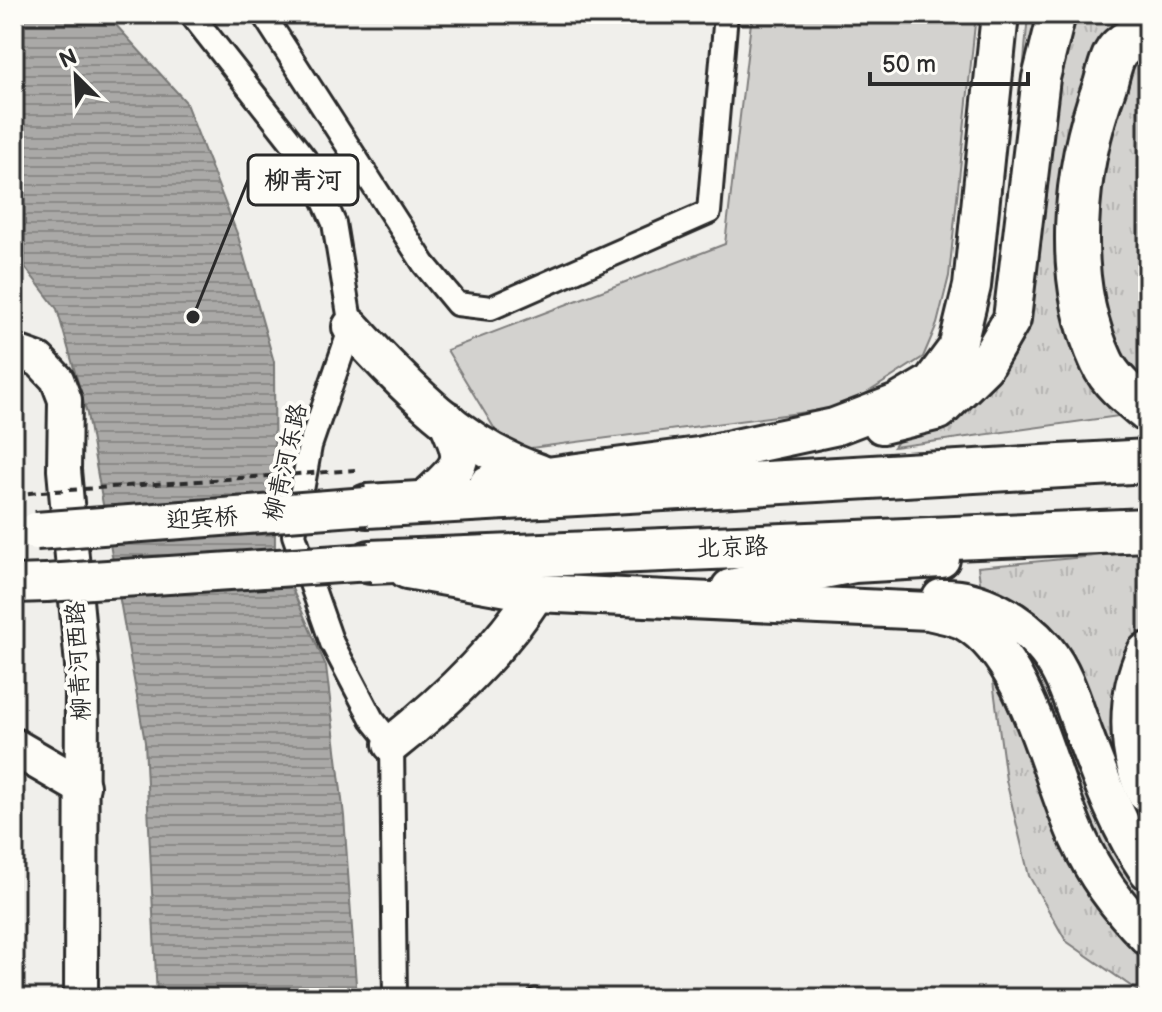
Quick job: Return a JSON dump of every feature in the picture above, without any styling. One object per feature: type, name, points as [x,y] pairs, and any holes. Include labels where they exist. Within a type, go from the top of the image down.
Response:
[{"type":"highway","points":[[1144,14],[1098,103],[1084,163],[1077,243],[1084,312],[1102,365],[1126,393],[1148,411]]},
{"type":"highway","points":[[361,488],[1148,460]]},
{"type":"highway","name":"北京路","points":[[370,562],[1148,532]]},
{"type":"highway","points":[[1142,666],[1134,715],[1138,770],[1148,791]]},
{"type":"main road","points":[[698,456],[834,427],[897,403],[931,383],[957,348],[972,286],[1000,14]]},
{"type":"main road","points":[[834,427],[886,425],[939,411],[984,367],[1012,319],[1041,78],[1057,14]]},
{"type":"main road","points":[[351,327],[386,366],[477,446],[505,461],[543,474]]},
{"type":"main road","name":"柳青河西路","points":[[14,351],[39,360],[57,379],[65,400],[64,470],[82,665],[81,998]]},
{"type":"main road","points":[[431,494],[457,470],[461,451],[447,420]]},
{"type":"main road","points":[[698,456],[839,462],[1047,448],[1148,460]]},
{"type":"main road","name":"迎宾桥","points":[[25,531],[361,488],[431,494],[543,474],[698,456]]},
{"type":"main road","points":[[682,598],[854,564],[1053,552],[1148,532]]},
{"type":"main road","points":[[30,584],[370,562],[536,593],[929,611],[964,621],[1001,655],[1021,685],[1049,769],[1079,841],[1118,907],[1148,937]]},
{"type":"main road","points":[[470,583],[500,598],[506,631]]},
{"type":"main road","points":[[392,744],[440,706],[536,593]]},
{"type":"main road","points":[[803,605],[956,597],[1007,615],[1047,651],[1069,693],[1125,838],[1148,871]]},
{"type":"main road","points":[[14,747],[81,786]]},
{"type":"street","name":"柳青河东路","points":[[191,14],[305,159],[334,223],[351,327],[310,446],[294,535],[332,643],[372,719],[392,744]]},
{"type":"street","points":[[263,14],[424,264],[457,304],[491,308],[709,212],[726,14]]},
{"type":"street","points":[[392,744],[395,998]]},
{"type":"path","points":[[14,495],[41,492],[361,488]]},
{"type":"green space","points":[[752,14],[976,14],[949,276],[937,324],[923,357],[845,407],[508,451],[447,350],[725,244]]},
{"type":"green space","points":[[1028,14],[1148,14],[1148,412],[894,447],[1004,298]]},
{"type":"green space","points":[[1148,551],[1148,998],[1066,941],[1029,876],[1006,780],[978,567]]},
{"type":"shaded area","points":[[14,14],[106,14],[185,101],[238,236],[274,362],[275,550],[326,666],[344,816],[357,998],[157,998],[145,742],[87,414],[57,309],[14,253]]},
{"type":"place","name":"柳青河","points":[[193,317]]}]
